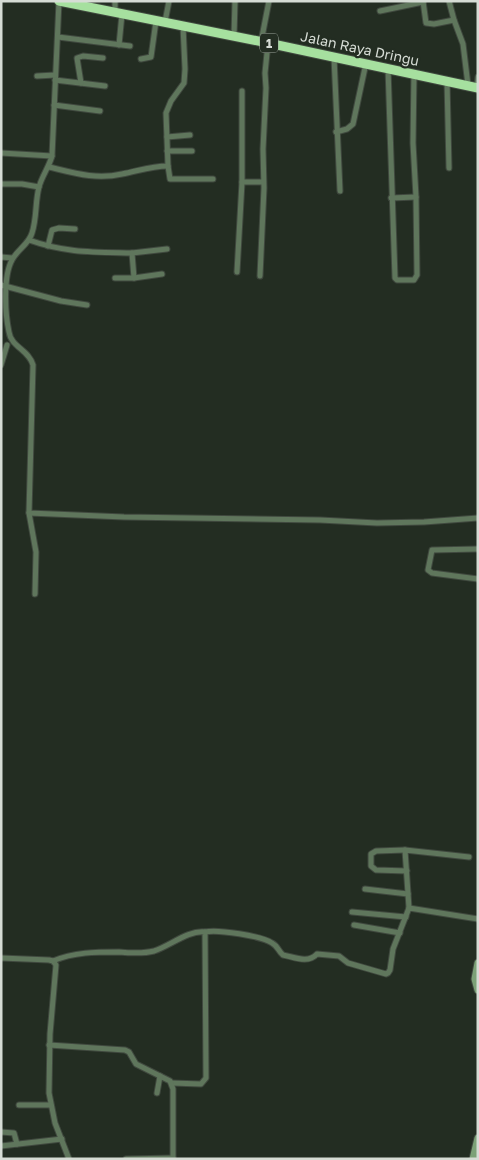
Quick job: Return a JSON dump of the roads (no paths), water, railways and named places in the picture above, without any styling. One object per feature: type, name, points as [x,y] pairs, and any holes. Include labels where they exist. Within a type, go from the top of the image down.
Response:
[{"type":"highway","name":"Jalan Raya Dringu","points":[[59,4],[118,13],[265,42],[388,67],[475,88]]},
{"type":"street","points":[[115,1],[120,28],[119,44]]},
{"type":"street","points":[[142,59],[151,57],[169,1]]},
{"type":"street","points":[[234,36],[235,1]]},
{"type":"street","points":[[260,276],[265,42],[269,1]]},
{"type":"street","points":[[380,11],[423,1],[426,23],[434,24],[454,20]]},
{"type":"street","points":[[449,1],[475,88]]},
{"type":"street","points":[[1,365],[9,333],[4,306],[4,286],[12,258],[29,240],[37,210],[39,187],[52,156],[59,4]]},
{"type":"street","points":[[183,26],[184,83],[168,106],[166,113],[170,179],[213,179]]},
{"type":"street","points":[[58,37],[130,46]]},
{"type":"street","points":[[81,83],[77,58],[83,56],[103,58]]},
{"type":"street","points":[[334,56],[340,191]]},
{"type":"street","points":[[336,132],[347,130],[352,124],[366,63]]},
{"type":"street","points":[[388,67],[391,198],[395,278],[397,280],[414,280],[417,275],[413,142],[414,73]]},
{"type":"street","points":[[37,76],[55,77],[104,86]]},
{"type":"street","points":[[475,88],[478,77]]},
{"type":"street","points":[[448,81],[449,168]]},
{"type":"street","points":[[236,272],[242,182],[242,91]]},
{"type":"street","points":[[54,105],[100,111]]},
{"type":"street","points":[[167,136],[190,135]]},
{"type":"street","points":[[167,151],[192,151]]},
{"type":"street","points":[[1,153],[52,156]]},
{"type":"street","points":[[49,166],[83,176],[99,177],[122,174],[147,167],[168,166]]},
{"type":"street","points":[[242,182],[263,182]]},
{"type":"street","points":[[1,184],[22,184],[39,187]]},
{"type":"street","points":[[391,198],[416,197]]},
{"type":"street","points":[[48,246],[52,230],[59,228],[75,229]]},
{"type":"street","points":[[29,240],[81,253],[132,253],[167,249]]},
{"type":"street","points":[[132,253],[134,278]]},
{"type":"street","points":[[1,257],[12,258]]},
{"type":"street","points":[[115,278],[134,278],[162,274]]},
{"type":"street","points":[[4,286],[62,301],[87,305]]},
{"type":"street","points":[[7,343],[30,357],[33,370],[29,513],[36,552],[35,594]]},
{"type":"street","points":[[29,513],[377,523],[478,518]]},
{"type":"street","points":[[478,550],[432,550],[428,570],[432,573],[478,579]]},
{"type":"street","points":[[1,958],[53,961],[87,952],[141,953],[153,951],[184,937],[215,930],[263,938],[277,946],[283,954],[307,960],[312,960],[317,954],[339,956],[348,963],[386,974],[390,970],[393,949],[409,908],[405,850]]},
{"type":"street","points":[[407,871],[376,870],[371,866],[371,854],[376,851],[405,850],[469,857]]},
{"type":"street","points":[[365,889],[408,894]]},
{"type":"street","points":[[409,908],[478,919]]},
{"type":"street","points":[[352,912],[406,918]]},
{"type":"street","points":[[354,924],[400,933]]},
{"type":"street","points":[[49,1045],[125,1050],[130,1052],[136,1064],[172,1083],[201,1084],[206,1078],[205,932]]},
{"type":"street","points":[[53,961],[56,968],[49,1045],[50,1105],[68,1159]]},
{"type":"street","points":[[478,963],[476,981],[478,990]]},
{"type":"street","points":[[157,1093],[160,1076]]},
{"type":"street","points":[[126,1159],[173,1158],[172,1083]]},
{"type":"street","points":[[19,1105],[50,1105]]},
{"type":"street","points":[[1,1132],[14,1133],[16,1144]]},
{"type":"street","points":[[473,1159],[478,1138]]},
{"type":"street","points":[[1,1146],[62,1139]]}]
